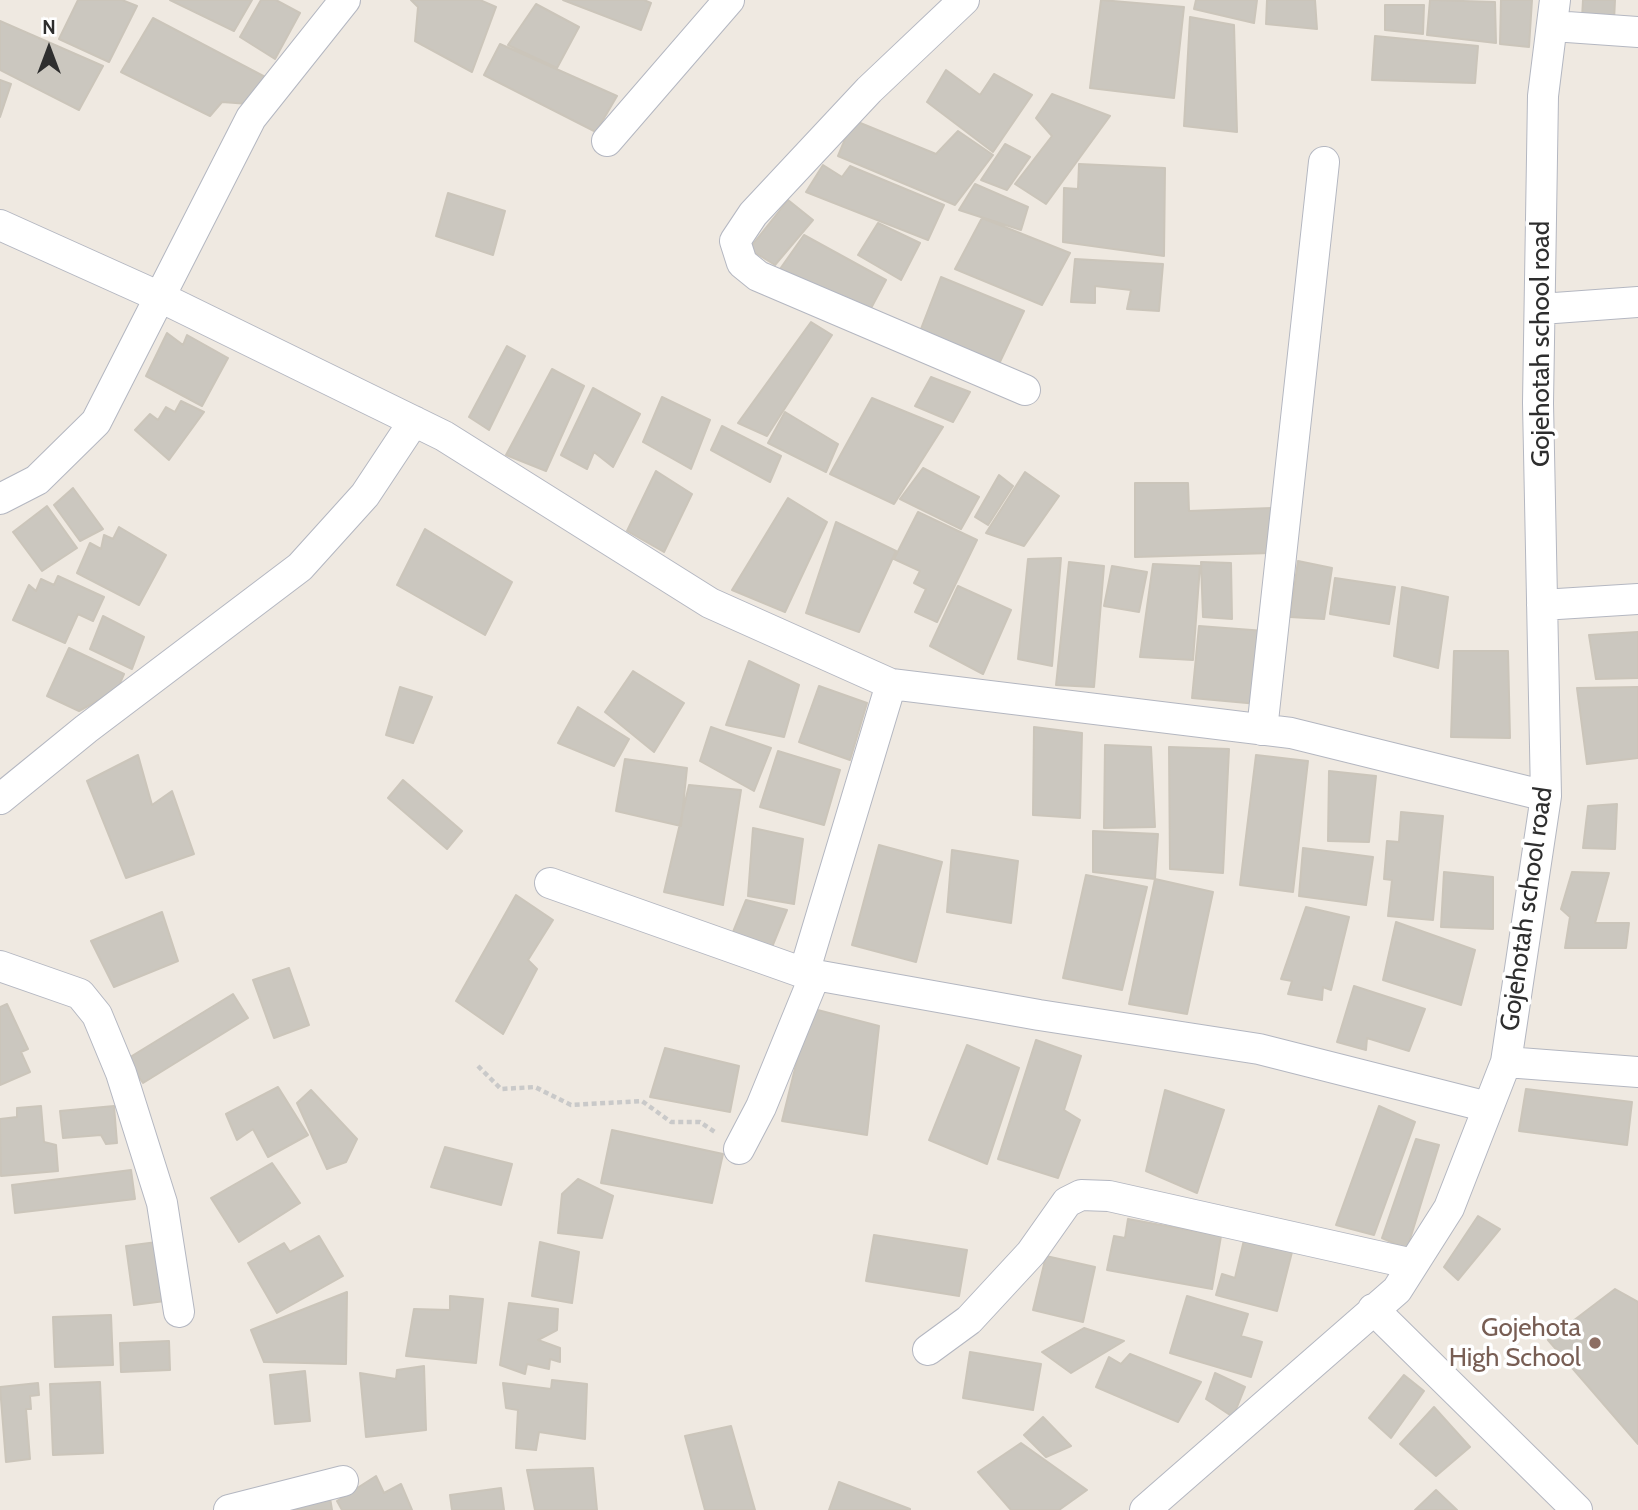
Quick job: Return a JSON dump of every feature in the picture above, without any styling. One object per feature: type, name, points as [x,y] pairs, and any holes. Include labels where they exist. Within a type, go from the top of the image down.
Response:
[{"type":"street","points":[[0,499],[37,480],[96,422],[251,118],[345,0]]},
{"type":"street","points":[[607,141],[729,0]]},
{"type":"street","points":[[964,0],[869,90],[753,214],[735,241],[742,263],[758,276],[1025,390]]},
{"type":"street","points":[[1554,13],[1638,32]]},
{"type":"street","name":"Gojehotah school road","points":[[1144,1510],[1397,1290],[1449,1208],[1506,1062],[1546,796],[1538,403],[1544,96],[1554,13]]},
{"type":"street","points":[[1262,730],[1324,162]]},
{"type":"street","points":[[0,225],[160,297],[444,436],[710,603],[891,684],[1291,733],[1546,796]]},
{"type":"street","points":[[1541,309],[1638,302]]},
{"type":"street","points":[[0,799],[86,729],[300,567],[365,495],[414,421]]},
{"type":"street","points":[[1542,605],[1638,599]]},
{"type":"street","points":[[739,1149],[761,1107],[810,974],[891,684]]},
{"type":"street","points":[[550,883],[810,974],[1259,1049],[1488,1107]]},
{"type":"street","points":[[0,965],[80,994],[97,1015],[121,1073],[162,1203],[179,1312]]},
{"type":"street","points":[[1506,1062],[1638,1072]]},
{"type":"street","points":[[928,1350],[969,1320],[1031,1253],[1067,1202],[1081,1195],[1109,1196],[1413,1264]]},
{"type":"street","points":[[1373,1310],[1577,1510]]},
{"type":"street","points":[[229,1510],[343,1481]]},
{"type":"path","points":[[478,1066],[501,1089],[535,1087],[571,1105],[642,1101],[671,1122],[700,1122],[739,1149]]},
{"type":"building","points":[[78,0],[122,0],[137,6],[109,62],[59,39]]},
{"type":"building","points":[[170,0],[252,0],[234,31]]},
{"type":"building","points":[[261,0],[276,0],[300,13],[275,59],[240,37]]},
{"type":"building","points":[[411,0],[480,0],[496,7],[472,72],[415,41],[418,7]]},
{"type":"building","points":[[563,0],[644,0],[651,3],[641,30]]},
{"type":"building","points":[[1101,0],[1184,7],[1174,98],[1090,88]]},
{"type":"building","points":[[1196,0],[1257,0],[1254,23],[1194,9]]},
{"type":"building","points":[[1267,0],[1315,0],[1317,29],[1266,24]]},
{"type":"building","points":[[1430,0],[1495,2],[1496,43],[1427,35]]},
{"type":"building","points":[[1501,0],[1532,0],[1529,47],[1500,44]]},
{"type":"building","points":[[1583,0],[1615,0],[1614,21],[1582,18]]},
{"type":"building","points":[[536,4],[579,27],[557,68],[508,45]]},
{"type":"building","points":[[1385,5],[1424,5],[1423,34],[1385,30]]},
{"type":"building","points":[[1190,17],[1234,25],[1237,132],[1184,126]]},
{"type":"building","points":[[153,18],[269,79],[249,104],[222,102],[210,116],[121,72]]},
{"type":"building","points":[[0,21],[103,66],[79,110],[0,70]]},
{"type":"building","points":[[1375,36],[1478,46],[1475,83],[1372,80]]},
{"type":"building","points":[[500,44],[617,96],[596,132],[484,75]]},
{"type":"building","points":[[946,70],[980,95],[994,74],[1032,95],[993,152],[927,102]]},
{"type":"building","points":[[0,80],[11,84],[0,117]]},
{"type":"building","points":[[1052,94],[1110,116],[1046,204],[1015,184],[1052,136],[1036,118]]},
{"type":"building","points":[[853,120],[936,154],[958,131],[993,155],[955,205],[838,156]]},
{"type":"building","points":[[1005,144],[1030,157],[1007,190],[981,180]]},
{"type":"building","points":[[1079,164],[1165,168],[1164,256],[1063,242],[1064,188],[1078,189]]},
{"type":"building","points":[[823,165],[842,177],[850,166],[944,205],[928,240],[806,192]]},
{"type":"building","points":[[975,184],[1028,207],[1021,230],[959,210]]},
{"type":"building","points":[[448,193],[505,211],[493,255],[436,236]]},
{"type":"building","points":[[788,200],[813,220],[775,265],[749,249]]},
{"type":"building","points":[[982,218],[1070,253],[1042,305],[955,269]]},
{"type":"building","points":[[878,223],[920,243],[901,280],[858,255]]},
{"type":"building","points":[[804,235],[886,280],[869,312],[780,269]]},
{"type":"building","points":[[1075,259],[1163,264],[1159,311],[1127,309],[1131,290],[1095,286],[1095,303],[1071,302]]},
{"type":"building","points":[[941,277],[1024,311],[998,366],[919,334]]},
{"type":"building","points":[[811,322],[832,335],[767,436],[738,423]]},
{"type":"building","points":[[167,333],[183,345],[187,335],[228,358],[202,406],[146,376]]},
{"type":"building","points":[[507,346],[525,356],[489,430],[469,417]]},
{"type":"building","points":[[552,369],[584,386],[546,471],[506,455]]},
{"type":"building","points":[[931,377],[970,392],[953,422],[915,406]]},
{"type":"building","points":[[593,388],[640,414],[613,467],[594,452],[587,469],[561,455]]},
{"type":"building","points":[[662,397],[710,420],[691,469],[643,442]]},
{"type":"building","points":[[872,398],[943,427],[894,504],[830,474]]},
{"type":"building","points":[[181,401],[204,412],[169,460],[135,430],[150,414],[158,420],[166,407],[175,412]]},
{"type":"building","points":[[785,412],[838,444],[826,472],[768,443]]},
{"type":"building","points":[[722,426],[781,456],[770,482],[711,450]]},
{"type":"building","points":[[923,468],[979,497],[961,529],[900,499]]},
{"type":"building","points":[[656,471],[692,494],[664,552],[627,531]]},
{"type":"building","points":[[1025,472],[1059,496],[1024,546],[986,533]]},
{"type":"building","points":[[999,475],[1013,486],[988,525],[975,517]]},
{"type":"building","points":[[1135,483],[1188,483],[1189,511],[1272,508],[1271,553],[1135,557]]},
{"type":"building","points":[[73,488],[103,529],[80,541],[54,505]]},
{"type":"building","points":[[788,498],[827,522],[785,612],[732,590]]},
{"type":"building","points":[[47,506],[77,548],[42,571],[13,532]]},
{"type":"building","points":[[918,512],[977,540],[937,622],[915,612],[926,589],[914,583],[920,571],[894,559]]},
{"type":"building","points":[[836,522],[896,551],[859,632],[806,613]]},
{"type":"building","points":[[119,527],[166,555],[139,605],[77,573],[90,543],[101,549],[104,535],[113,539]]},
{"type":"building","points":[[425,529],[512,582],[485,635],[397,585]]},
{"type":"building","points":[[1061,558],[1052,666],[1018,659],[1028,559]]},
{"type":"building","points":[[1298,561],[1332,568],[1324,619],[1290,617]]},
{"type":"building","points":[[1069,562],[1104,566],[1094,687],[1056,685]]},
{"type":"building","points":[[1201,562],[1231,563],[1232,619],[1203,617]]},
{"type":"building","points":[[1153,564],[1200,566],[1193,660],[1140,657]]},
{"type":"building","points":[[1112,566],[1147,572],[1139,612],[1104,606]]},
{"type":"building","points":[[58,576],[104,597],[93,621],[78,614],[65,643],[13,620],[29,585],[36,591],[41,579],[54,585]]},
{"type":"building","points":[[1335,578],[1395,587],[1389,624],[1330,614]]},
{"type":"building","points":[[958,586],[1011,610],[983,674],[930,646]]},
{"type":"building","points":[[1402,587],[1448,597],[1438,668],[1394,656]]},
{"type":"building","points":[[103,616],[144,637],[132,669],[90,649]]},
{"type":"building","points":[[1199,626],[1265,631],[1258,704],[1192,698]]},
{"type":"building","points":[[1638,632],[1638,678],[1596,679],[1589,635]]},
{"type":"building","points":[[69,648],[124,674],[117,690],[79,711],[47,696]]},
{"type":"building","points":[[1454,651],[1508,651],[1510,738],[1451,737]]},
{"type":"building","points":[[749,661],[799,685],[784,737],[726,725]]},
{"type":"building","points":[[633,671],[684,703],[654,752],[605,712]]},
{"type":"building","points":[[819,686],[867,703],[850,760],[799,742]]},
{"type":"building","points":[[400,687],[432,697],[413,743],[386,735]]},
{"type":"building","points":[[1638,687],[1638,758],[1587,764],[1577,688]]},
{"type":"building","points":[[578,707],[629,739],[614,766],[558,743]]},
{"type":"building","points":[[711,727],[771,748],[754,791],[700,761]]},
{"type":"building","points":[[1034,727],[1082,733],[1080,818],[1033,815]]},
{"type":"building","points":[[1105,745],[1151,747],[1155,827],[1104,828]]},
{"type":"building","points":[[1169,747],[1229,749],[1223,873],[1170,869]]},
{"type":"building","points":[[778,751],[840,770],[824,825],[760,807]]},
{"type":"building","points":[[138,755],[152,805],[172,791],[194,854],[126,878],[87,781]]},
{"type":"building","points":[[1256,755],[1308,761],[1293,892],[1240,885]]},
{"type":"building","points":[[625,759],[687,768],[681,826],[616,811]]},
{"type":"building","points":[[1329,771],[1376,776],[1369,842],[1328,841]]},
{"type":"building","points":[[403,780],[462,831],[447,849],[388,798]]},
{"type":"building","points":[[689,785],[741,790],[723,905],[664,892]]},
{"type":"building","points":[[1617,804],[1615,849],[1583,848],[1588,806]]},
{"type":"building","points":[[1401,812],[1443,816],[1433,920],[1388,916],[1392,880],[1384,879],[1387,841],[1399,842]]},
{"type":"building","points":[[753,828],[803,839],[794,904],[748,896]]},
{"type":"building","points":[[1093,831],[1158,834],[1155,879],[1093,872]]},
{"type":"building","points":[[879,845],[942,862],[916,962],[852,945]]},
{"type":"building","points":[[1303,848],[1373,857],[1366,905],[1299,896]]},
{"type":"building","points":[[952,850],[1018,861],[1011,923],[947,912]]},
{"type":"building","points":[[1444,872],[1493,877],[1493,929],[1441,927]]},
{"type":"building","points":[[1572,872],[1609,873],[1595,923],[1629,923],[1626,948],[1565,948],[1570,917],[1561,909]]},
{"type":"building","points":[[1086,875],[1147,887],[1122,990],[1063,978]]},
{"type":"building","points":[[1155,879],[1213,892],[1187,1014],[1129,1004]]},
{"type":"building","points":[[516,895],[553,920],[528,960],[537,969],[503,1034],[456,1001]]},
{"type":"building","points":[[746,900],[787,910],[770,952],[731,937]]},
{"type":"building","points":[[1306,907],[1349,917],[1331,990],[1323,987],[1322,1000],[1288,994],[1292,981],[1281,979]]},
{"type":"building","points":[[162,912],[178,961],[114,987],[91,941]]},
{"type":"building","points":[[1396,922],[1475,950],[1461,1005],[1383,980]]},
{"type":"building","points":[[289,968],[309,1025],[274,1038],[253,980]]},
{"type":"building","points":[[1354,986],[1425,1009],[1409,1051],[1367,1038],[1366,1050],[1337,1042]]},
{"type":"building","points":[[233,994],[248,1018],[143,1083],[127,1059]]},
{"type":"building","points":[[7,1004],[28,1049],[21,1052],[30,1072],[0,1085],[0,1007]]},
{"type":"building","points":[[810,1008],[879,1026],[867,1135],[782,1121]]},
{"type":"building","points":[[1036,1040],[1081,1056],[1064,1110],[1080,1120],[1058,1178],[998,1159]]},
{"type":"building","points":[[967,1045],[1019,1068],[987,1164],[929,1140]]},
{"type":"building","points":[[665,1048],[739,1066],[730,1112],[650,1097]]},
{"type":"building","points":[[278,1087],[308,1135],[268,1157],[253,1129],[237,1140],[226,1114]]},
{"type":"building","points":[[1526,1089],[1632,1102],[1627,1145],[1519,1131]]},
{"type":"building","points":[[311,1090],[357,1139],[346,1162],[327,1169],[297,1103]]},
{"type":"building","points":[[1165,1090],[1224,1110],[1197,1193],[1146,1171]]},
{"type":"building","points":[[41,1106],[44,1142],[56,1145],[58,1171],[1,1176],[0,1119],[17,1117],[17,1108]]},
{"type":"building","points":[[114,1106],[117,1143],[106,1144],[101,1135],[63,1138],[60,1111]]},
{"type":"building","points":[[1379,1106],[1415,1122],[1374,1235],[1336,1225]]},
{"type":"building","points":[[612,1130],[723,1154],[712,1203],[601,1183]]},
{"type":"building","points":[[1416,1139],[1439,1145],[1407,1249],[1382,1238]]},
{"type":"building","points":[[445,1147],[512,1164],[501,1205],[431,1187]]},
{"type":"building","points":[[272,1163],[300,1203],[239,1242],[211,1198]]},
{"type":"building","points":[[131,1170],[135,1199],[15,1213],[12,1185]]},
{"type":"building","points":[[578,1179],[613,1196],[602,1238],[558,1233],[562,1194]]},
{"type":"building","points":[[1478,1216],[1500,1229],[1458,1280],[1444,1267]]},
{"type":"building","points":[[1128,1219],[1221,1236],[1212,1289],[1107,1270],[1114,1236],[1125,1238]]},
{"type":"building","points":[[874,1235],[967,1250],[959,1296],[866,1281]]},
{"type":"building","points":[[319,1236],[343,1276],[277,1313],[248,1263],[284,1243],[290,1252]]},
{"type":"building","points":[[1244,1240],[1292,1252],[1277,1311],[1216,1295],[1222,1274],[1235,1278]]},
{"type":"building","points":[[157,1242],[165,1301],[134,1305],[126,1246]]},
{"type":"building","points":[[540,1242],[579,1252],[572,1303],[532,1296]]},
{"type":"building","points":[[1046,1256],[1095,1267],[1083,1322],[1033,1310]]},
{"type":"building","points":[[1615,1289],[1638,1302],[1638,1444],[1548,1340]]},
{"type":"building","points":[[347,1292],[346,1364],[264,1362],[251,1330]]},
{"type":"building","points":[[450,1296],[483,1299],[476,1363],[406,1356],[414,1309],[450,1310]]},
{"type":"building","points":[[1187,1296],[1248,1314],[1241,1336],[1262,1342],[1251,1377],[1170,1353]]},
{"type":"building","points":[[509,1303],[558,1309],[557,1330],[538,1340],[560,1348],[560,1362],[550,1359],[549,1369],[527,1364],[525,1374],[500,1365]]},
{"type":"building","points":[[111,1315],[113,1365],[55,1367],[53,1317]]},
{"type":"building","points":[[1084,1328],[1124,1341],[1071,1373],[1042,1352]]},
{"type":"building","points":[[169,1341],[170,1370],[121,1372],[120,1343]]},
{"type":"building","points":[[970,1352],[1041,1364],[1033,1410],[963,1398]]},
{"type":"building","points":[[1130,1354],[1201,1382],[1178,1422],[1096,1387],[1109,1357],[1121,1364]]},
{"type":"building","points":[[424,1366],[426,1430],[366,1437],[360,1373],[396,1379],[397,1370]]},
{"type":"building","points":[[305,1371],[310,1421],[275,1424],[270,1375]]},
{"type":"building","points":[[1215,1373],[1245,1387],[1233,1417],[1206,1399]]},
{"type":"building","points":[[1404,1375],[1424,1391],[1391,1438],[1369,1418]]},
{"type":"building","points":[[552,1380],[587,1384],[585,1439],[539,1432],[536,1450],[516,1448],[518,1410],[506,1408],[503,1383],[551,1389]]},
{"type":"building","points":[[100,1382],[103,1453],[53,1455],[50,1384]]},
{"type":"building","points":[[38,1383],[39,1395],[30,1396],[31,1409],[26,1409],[30,1459],[6,1462],[0,1387]]},
{"type":"building","points":[[1434,1407],[1470,1447],[1436,1476],[1400,1444]]},
{"type":"building","points":[[1043,1417],[1071,1446],[1046,1457],[1024,1435]]},
{"type":"building","points":[[731,1426],[755,1510],[705,1510],[685,1436]]},
{"type":"building","points":[[1021,1443],[1087,1490],[1059,1510],[1011,1510],[978,1472]]},
{"type":"building","points":[[593,1468],[597,1510],[535,1510],[527,1470]]},
{"type":"building","points":[[376,1476],[384,1493],[401,1484],[412,1510],[342,1510],[337,1501]]},
{"type":"building","points":[[839,1482],[910,1509],[910,1510],[829,1510]]},
{"type":"building","points":[[501,1488],[504,1510],[452,1510],[450,1495]]},
{"type":"building","points":[[1436,1490],[1457,1510],[1415,1510]]},
{"type":"building","points":[[329,1492],[332,1510],[278,1510]]},
{"type":"place","name":"Gojehota High School","points":[[1595,1343]]}]
